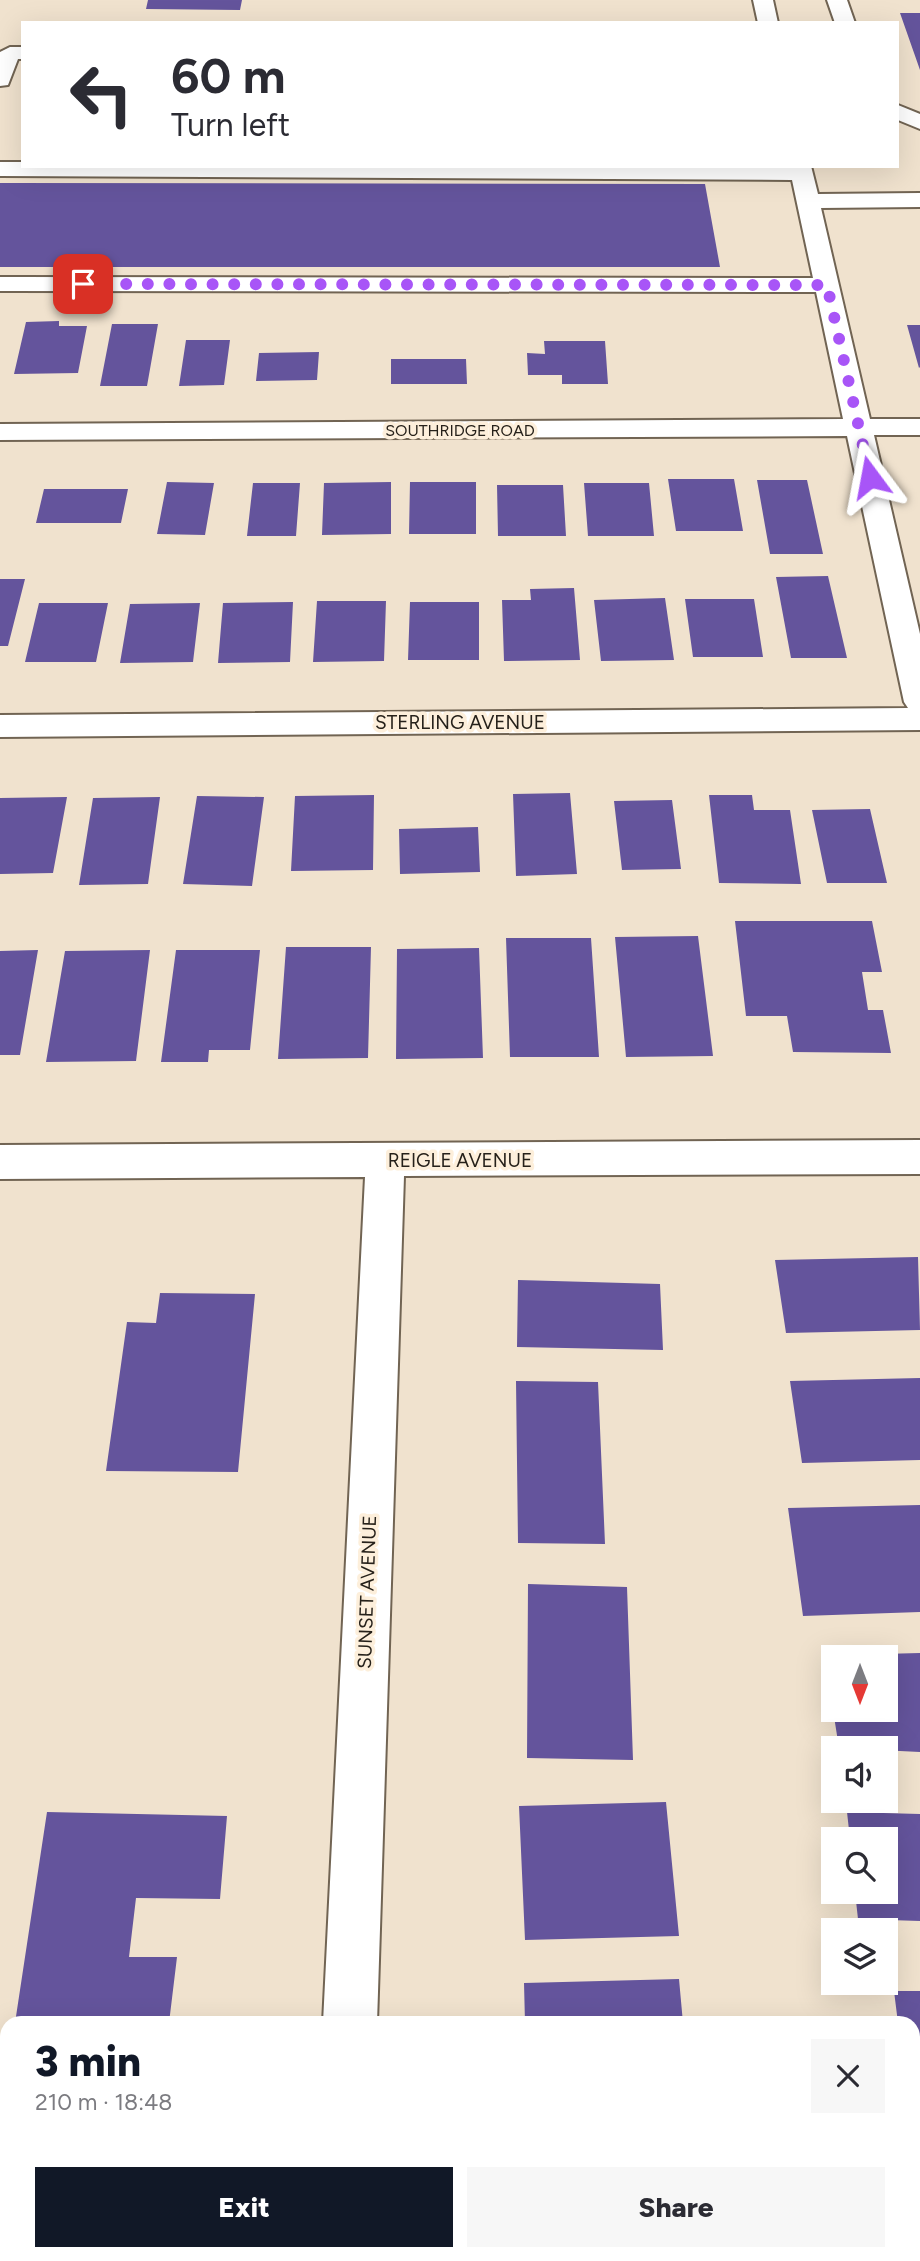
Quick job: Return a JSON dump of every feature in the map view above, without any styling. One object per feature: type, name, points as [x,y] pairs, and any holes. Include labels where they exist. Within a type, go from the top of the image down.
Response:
[{"type":"street","points":[[763,0],[768,21]]},
{"type":"street","points":[[837,0],[844,21]]},
{"type":"street","points":[[0,80],[10,53],[21,53]]},
{"type":"street","points":[[899,112],[920,122]]},
{"type":"street","points":[[0,169],[801,169],[920,702]]},
{"type":"street","points":[[807,201],[920,200]]},
{"type":"street","points":[[0,284],[827,285]]},
{"type":"street","name":"SOUTHRIDGE ROAD","points":[[0,432],[920,427]]},
{"type":"street","name":"STERLING AVENUE","points":[[0,726],[920,719]]},
{"type":"street","name":"REIGLE AVENUE","points":[[0,1162],[920,1157]]},
{"type":"street","name":"SUNSET AVENUE","points":[[350,2016],[385,1161]]},
{"type":"building","points":[[148,0],[242,0],[240,10],[146,9]]},
{"type":"building","points":[[900,13],[920,13],[920,70]]},
{"type":"building","points":[[0,183],[705,184],[720,267],[0,267]]},
{"type":"building","points":[[59,321],[59,326],[87,326],[78,373],[14,374],[26,322]]},
{"type":"building","points":[[112,324],[158,324],[147,386],[100,386]]},
{"type":"building","points":[[907,325],[920,325],[919,368]]},
{"type":"building","points":[[186,340],[230,340],[224,385],[179,386]]},
{"type":"building","points":[[544,341],[605,341],[608,384],[562,384],[562,375],[528,375],[527,353],[545,354]]},
{"type":"building","points":[[319,352],[317,380],[256,381],[259,353]]},
{"type":"building","points":[[391,359],[466,359],[467,384],[391,384]]},
{"type":"building","points":[[668,479],[734,479],[743,531],[676,531]]},
{"type":"building","points":[[757,480],[807,480],[823,554],[770,554]]},
{"type":"building","points":[[167,482],[214,483],[205,535],[157,534]]},
{"type":"building","points":[[391,482],[391,534],[322,535],[324,483]]},
{"type":"building","points":[[410,482],[476,482],[476,534],[409,534]]},
{"type":"building","points":[[253,483],[300,483],[296,536],[247,536]]},
{"type":"building","points":[[584,483],[649,483],[654,536],[588,536]]},
{"type":"building","points":[[497,485],[563,485],[566,536],[498,536]]},
{"type":"building","points":[[44,489],[128,489],[121,523],[36,523]]},
{"type":"building","points":[[828,576],[847,658],[791,658],[776,577]]},
{"type":"building","points":[[0,579],[25,579],[8,646],[0,646]]},
{"type":"building","points":[[574,588],[580,660],[504,661],[502,600],[531,600],[530,589]]},
{"type":"building","points":[[665,598],[674,660],[601,661],[594,600]]},
{"type":"building","points":[[685,599],[754,599],[763,657],[693,657]]},
{"type":"building","points":[[317,601],[386,601],[384,661],[313,662]]},
{"type":"building","points":[[293,602],[290,662],[218,663],[223,603]]},
{"type":"building","points":[[410,602],[479,602],[479,660],[408,660]]},
{"type":"building","points":[[39,603],[108,603],[96,662],[25,662]]},
{"type":"building","points":[[200,603],[193,662],[120,663],[130,604]]},
{"type":"building","points":[[570,793],[577,874],[516,876],[513,794]]},
{"type":"building","points":[[374,795],[373,870],[291,871],[295,796]]},
{"type":"building","points":[[709,795],[752,795],[754,810],[790,810],[801,884],[719,883]]},
{"type":"building","points":[[197,796],[264,797],[252,886],[183,884]]},
{"type":"building","points":[[67,797],[53,873],[0,874],[0,798]]},
{"type":"building","points":[[160,797],[148,884],[79,885],[93,798]]},
{"type":"building","points":[[672,800],[681,869],[622,870],[614,801]]},
{"type":"building","points":[[870,809],[887,883],[827,883],[812,810]]},
{"type":"building","points":[[478,827],[480,872],[400,874],[399,829]]},
{"type":"building","points":[[735,921],[872,921],[882,972],[862,972],[868,1010],[883,1010],[891,1053],[793,1052],[787,1016],[746,1016]]},
{"type":"building","points":[[698,936],[713,1056],[626,1057],[615,937]]},
{"type":"building","points":[[506,938],[591,938],[599,1057],[510,1057]]},
{"type":"building","points":[[286,947],[371,947],[368,1058],[278,1059]]},
{"type":"building","points":[[479,948],[483,1058],[396,1059],[397,949]]},
{"type":"building","points":[[38,950],[20,1055],[0,1055],[0,951]]},
{"type":"building","points":[[150,950],[136,1061],[46,1062],[65,951]]},
{"type":"building","points":[[176,950],[260,950],[250,1050],[209,1050],[208,1062],[161,1062]]},
{"type":"building","points":[[918,1257],[920,1330],[786,1333],[775,1260]]},
{"type":"building","points":[[518,1280],[660,1284],[663,1350],[517,1347]]},
{"type":"building","points":[[160,1293],[255,1294],[238,1472],[106,1471],[127,1322],[156,1323]]},
{"type":"building","points":[[920,1378],[920,1460],[802,1463],[790,1381]]},
{"type":"building","points":[[516,1381],[598,1382],[605,1544],[518,1543]]},
{"type":"building","points":[[920,1505],[920,1612],[803,1616],[788,1508]]},
{"type":"building","points":[[528,1584],[627,1587],[633,1760],[527,1758]]},
{"type":"building","points":[[920,1653],[920,1752],[898,1751],[898,1736],[837,1736],[835,1722],[898,1722],[898,1654]]},
{"type":"building","points":[[666,1802],[679,1936],[525,1940],[519,1806]]},
{"type":"building","points":[[47,1812],[227,1816],[220,1899],[136,1898],[129,1957],[177,1957],[170,2016],[16,2016]]},
{"type":"building","points":[[847,1813],[920,1814],[920,1921],[858,1918],[856,1904],[898,1904],[898,1827],[849,1827]]},
{"type":"building","points":[[679,1979],[682,2016],[525,2016],[524,1983]]},
{"type":"building","points":[[898,1991],[920,1991],[920,2016],[897,2016],[894,1995],[898,1995]]},
{"type":"route","points":[[83,284],[827,285],[870,477]]}]
